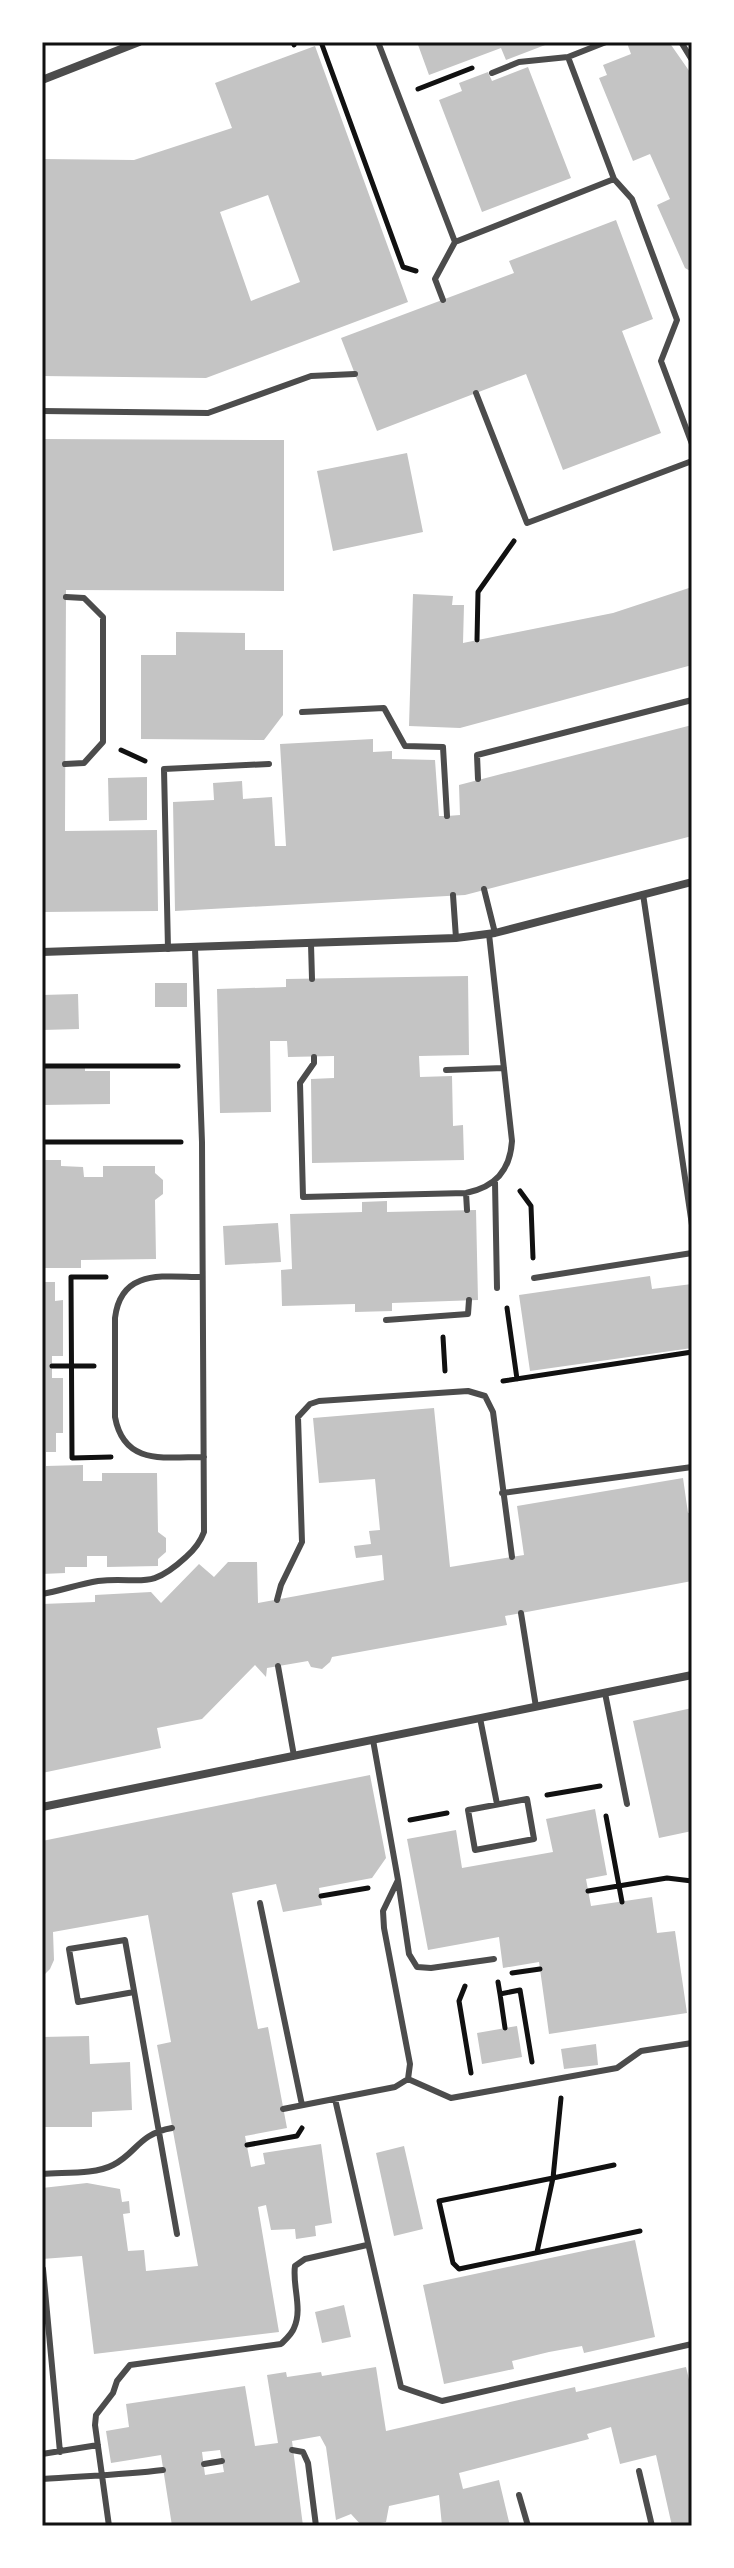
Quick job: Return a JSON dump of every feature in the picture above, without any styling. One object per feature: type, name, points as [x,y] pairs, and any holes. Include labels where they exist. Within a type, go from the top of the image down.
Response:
[{"type":"street","points":[[42,80],[139,42]]},
{"type":"street","points":[[42,952],[456,938],[492,933],[692,882]]},
{"type":"street","points":[[42,1807],[692,1675]]},
{"type":"lane","points":[[378,42],[455,242]]},
{"type":"lane","points":[[492,73],[519,62],[568,57],[606,42]]},
{"type":"lane","points":[[681,42],[692,60]]},
{"type":"lane","points":[[568,57],[614,179],[632,199],[677,320],[661,361],[692,444]]},
{"type":"lane","points":[[443,300],[435,279],[455,242],[614,179]]},
{"type":"lane","points":[[42,411],[208,413],[311,376],[355,374]]},
{"type":"lane","points":[[476,393],[527,523],[692,461]]},
{"type":"lane","points":[[65,764],[84,763],[103,742],[103,617],[84,598],[66,597]]},
{"type":"lane","points":[[478,779],[477,755],[692,700]]},
{"type":"lane","points":[[302,712],[384,708],[405,746],[443,747],[447,816]]},
{"type":"lane","points":[[168,949],[164,769],[269,764]]},
{"type":"lane","points":[[314,1057],[314,1063],[300,1083],[303,1197],[466,1193],[481,1190],[495,1182],[505,1171],[511,1156],[512,1141],[492,933],[484,889]]},
{"type":"lane","points":[[643,894],[692,1225]]},
{"type":"lane","points":[[453,895],[456,938]]},
{"type":"lane","points":[[311,944],[312,979]]},
{"type":"lane","points":[[42,1594],[98,1581],[153,1580],[171,1571],[198,1545],[204,1532],[202,1142],[195,948]]},
{"type":"lane","points":[[446,1070],[504,1068]]},
{"type":"lane","points":[[495,1182],[497,1288]]},
{"type":"lane","points":[[466,1193],[467,1210]]},
{"type":"lane","points":[[534,1278],[692,1253]]},
{"type":"lane","points":[[202,1277],[143,1279],[122,1294],[116,1305],[115,1318],[115,1417],[123,1441],[144,1456],[204,1457]]},
{"type":"lane","points":[[386,1320],[468,1314],[469,1300]]},
{"type":"lane","points":[[277,1600],[302,1542],[298,1417],[302,1409],[319,1401],[468,1391],[485,1396],[493,1412],[512,1557]]},
{"type":"lane","points":[[502,1493],[692,1467]]},
{"type":"lane","points":[[521,1613],[536,1707]]},
{"type":"lane","points":[[278,1666],[294,1756]]},
{"type":"lane","points":[[605,1693],[627,1804]]},
{"type":"lane","points":[[480,1718],[497,1804]]},
{"type":"lane","points":[[373,1740],[409,1954],[417,1967],[431,1968],[494,1959]]},
{"type":"lane","points":[[527,1799],[534,1839],[475,1850],[468,1810],[497,1804],[527,1799]]},
{"type":"lane","points":[[398,1880],[383,1911],[410,2064],[408,2079]]},
{"type":"lane","points":[[260,1903],[302,2105]]},
{"type":"lane","points":[[134,1992],[78,2002],[69,1949],[125,1940],[177,2234]]},
{"type":"lane","points":[[408,2079],[451,2098],[617,2068],[641,2051],[692,2043]]},
{"type":"lane","points":[[283,2109],[395,2087],[408,2079]]},
{"type":"lane","points":[[335,2099],[401,2387],[442,2401],[692,2344]]},
{"type":"lane","points":[[42,2174],[110,2167],[143,2139],[158,2130],[172,2128]]},
{"type":"lane","points":[[109,2526],[96,2415],[130,2365],[281,2344],[294,2328],[297,2310],[293,2279],[295,2266],[305,2259],[367,2245]]},
{"type":"lane","points":[[43,2269],[60,2452]]},
{"type":"lane","points":[[42,2454],[98,2445]]},
{"type":"lane","points":[[292,2450],[303,2452],[308,2463],[316,2526]]},
{"type":"lane","points":[[204,2464],[222,2461]]},
{"type":"lane","points":[[42,2479],[102,2474],[119,2476],[163,2470]]},
{"type":"lane","points":[[639,2471],[652,2526]]},
{"type":"lane","points":[[519,2495],[528,2526]]},
{"type":"path","points":[[321,42],[403,267],[435,279]]},
{"type":"path","points":[[399,97],[488,62],[492,73]]},
{"type":"path","points":[[477,640],[478,592],[527,523]]},
{"type":"path","points":[[103,742],[164,769]]},
{"type":"path","points":[[44,1066],[199,1066]]},
{"type":"path","points":[[42,1142],[202,1142]]},
{"type":"path","points":[[441,1316],[447,1393]]},
{"type":"path","points":[[485,1396],[495,1382],[692,1352]]},
{"type":"path","points":[[52,1366],[115,1366]]},
{"type":"path","points":[[527,1799],[601,1786]]},
{"type":"path","points":[[403,1821],[468,1810]]},
{"type":"path","points":[[588,1891],[667,1878],[692,1881]]},
{"type":"path","points":[[321,1896],[369,1888],[388,1898]]},
{"type":"path","points":[[497,1976],[505,2028]]},
{"type":"path","points":[[462,1988],[459,2001],[475,2094]]},
{"type":"path","points":[[500,1994],[520,1990],[536,2083]]},
{"type":"path","points":[[537,2252],[553,2178],[562,2102],[560,2089]]},
{"type":"path","points":[[614,2165],[439,2201],[453,2263],[459,2269],[640,2231]]},
{"type":"building","points":[[417,42],[553,42],[506,60],[501,48],[429,75]]},
{"type":"building","points":[[669,42],[692,75],[692,272],[685,268],[657,205],[670,199],[650,154],[633,161],[599,78],[607,75],[603,65],[631,54],[627,43]]},
{"type":"building","points":[[315,46],[408,302],[206,378],[42,376],[42,159],[134,160],[232,128],[215,83]],"holes":[[[268,195],[300,282],[251,301],[220,212]]]},
{"type":"building","points":[[528,67],[571,178],[482,212],[439,100],[462,91],[459,83],[488,72],[492,81]]},
{"type":"building","points":[[616,220],[653,319],[622,331],[661,433],[563,470],[526,374],[377,431],[341,338],[514,273],[509,261]]},
{"type":"building","points":[[42,439],[284,440],[284,591],[66,590],[65,831],[157,830],[158,911],[42,912]]},
{"type":"building","points":[[407,453],[423,532],[333,551],[317,471]]},
{"type":"building","points":[[692,587],[692,665],[460,728],[409,726],[413,594],[453,596],[452,605],[464,605],[463,643],[613,613]]},
{"type":"building","points":[[176,632],[245,633],[245,650],[283,650],[283,715],[264,740],[141,739],[141,655],[176,655]]},
{"type":"building","points":[[692,725],[692,836],[465,895],[175,911],[173,802],[214,800],[213,783],[242,781],[243,799],[272,797],[275,846],[286,846],[280,744],[373,739],[373,752],[392,751],[392,759],[435,760],[439,816],[447,816],[460,815],[459,785]]},
{"type":"building","points":[[147,777],[147,820],[109,821],[108,778]]},
{"type":"building","points":[[468,976],[469,1055],[419,1056],[420,1077],[452,1076],[453,1126],[463,1125],[464,1160],[312,1163],[311,1079],[334,1078],[334,1056],[288,1057],[287,1041],[270,1041],[271,1112],[220,1113],[217,989],[286,987],[286,979]]},
{"type":"building","points":[[155,983],[187,983],[187,1007],[155,1007]]},
{"type":"building","points":[[78,994],[79,1029],[42,1030],[42,995]]},
{"type":"building","points":[[85,1065],[85,1071],[110,1071],[110,1104],[42,1105],[42,1066]]},
{"type":"building","points":[[42,1160],[61,1160],[61,1166],[83,1167],[84,1177],[103,1177],[103,1166],[155,1166],[155,1173],[163,1180],[163,1194],[155,1200],[156,1259],[81,1260],[81,1268],[45,1268],[45,1282],[55,1282],[55,1301],[63,1300],[63,1356],[52,1356],[52,1378],[63,1378],[63,1433],[56,1433],[56,1452],[46,1452],[46,1466],[83,1465],[83,1481],[102,1481],[102,1473],[157,1473],[158,1532],[166,1538],[166,1552],[158,1559],[158,1566],[107,1567],[107,1556],[87,1556],[87,1567],[65,1567],[65,1573],[42,1574]]},
{"type":"building","points":[[387,1201],[387,1212],[476,1210],[478,1300],[392,1303],[392,1311],[355,1312],[355,1304],[282,1306],[281,1270],[292,1269],[290,1214],[362,1212],[362,1202]]},
{"type":"building","points":[[278,1223],[281,1262],[225,1265],[223,1226]]},
{"type":"building","points":[[650,1276],[652,1289],[692,1284],[692,1348],[530,1371],[519,1295]]},
{"type":"building","points":[[434,1408],[450,1567],[524,1555],[517,1506],[683,1478],[688,1513],[692,1512],[692,1581],[505,1616],[507,1625],[332,1657],[322,1669],[311,1667],[308,1661],[267,1668],[266,1677],[255,1665],[202,1719],[157,1728],[161,1748],[42,1773],[42,1604],[95,1602],[95,1595],[151,1592],[161,1603],[199,1564],[214,1577],[228,1562],[257,1562],[258,1603],[384,1580],[382,1555],[356,1558],[354,1546],[371,1544],[369,1531],[380,1530],[375,1479],[319,1483],[313,1418]]},
{"type":"building","points":[[692,1708],[692,1831],[659,1838],[633,1721]]},
{"type":"building","points":[[370,1775],[386,1858],[372,1878],[319,1888],[322,1905],[283,1912],[276,1884],[232,1893],[258,2029],[268,2027],[287,2128],[245,2136],[251,2167],[265,2164],[263,2153],[321,2144],[332,2223],[315,2226],[316,2236],[296,2239],[295,2229],[271,2230],[266,2205],[258,2207],[279,2332],[94,2354],[82,2256],[42,2259],[42,2188],[87,2183],[120,2189],[122,2202],[129,2201],[130,2213],[123,2214],[128,2251],[144,2250],[146,2271],[198,2266],[157,2045],[171,2042],[148,1915],[53,1932],[54,1960],[42,1977],[42,1841]]},
{"type":"building","points":[[595,1809],[607,1875],[586,1879],[591,1906],[652,1897],[657,1933],[675,1931],[687,2013],[549,2034],[539,1962],[503,1968],[499,1937],[428,1950],[407,1839],[456,1830],[462,1868],[553,1852],[546,1819]]},
{"type":"building","points":[[517,2026],[522,2057],[482,2064],[477,2033]]},
{"type":"building","points":[[89,2036],[90,2064],[130,2062],[132,2110],[92,2112],[92,2127],[42,2127],[42,2037]]},
{"type":"building","points":[[596,2044],[598,2065],[564,2069],[561,2049]]},
{"type":"building","points":[[404,2146],[423,2229],[394,2236],[376,2153]]},
{"type":"building","points":[[635,2240],[655,2337],[584,2353],[582,2346],[549,2352],[512,2361],[514,2369],[444,2384],[423,2285]]},
{"type":"building","points":[[344,2305],[351,2337],[322,2343],[315,2312]]},
{"type":"building","points":[[376,2367],[386,2431],[575,2387],[576,2392],[686,2367],[692,2392],[692,2526],[672,2526],[656,2455],[620,2464],[611,2427],[587,2434],[589,2439],[459,2473],[463,2489],[499,2480],[510,2526],[442,2526],[439,2495],[389,2506],[386,2522],[362,2526],[351,2514],[336,2520],[326,2447],[320,2436],[292,2441],[303,2526],[172,2526],[161,2455],[111,2463],[106,2431],[129,2427],[126,2404],[245,2386],[255,2446],[278,2443],[267,2375],[286,2372],[287,2377],[321,2372],[322,2376]],"holes":[[[220,2450],[224,2472],[205,2475],[202,2452]]]}]
